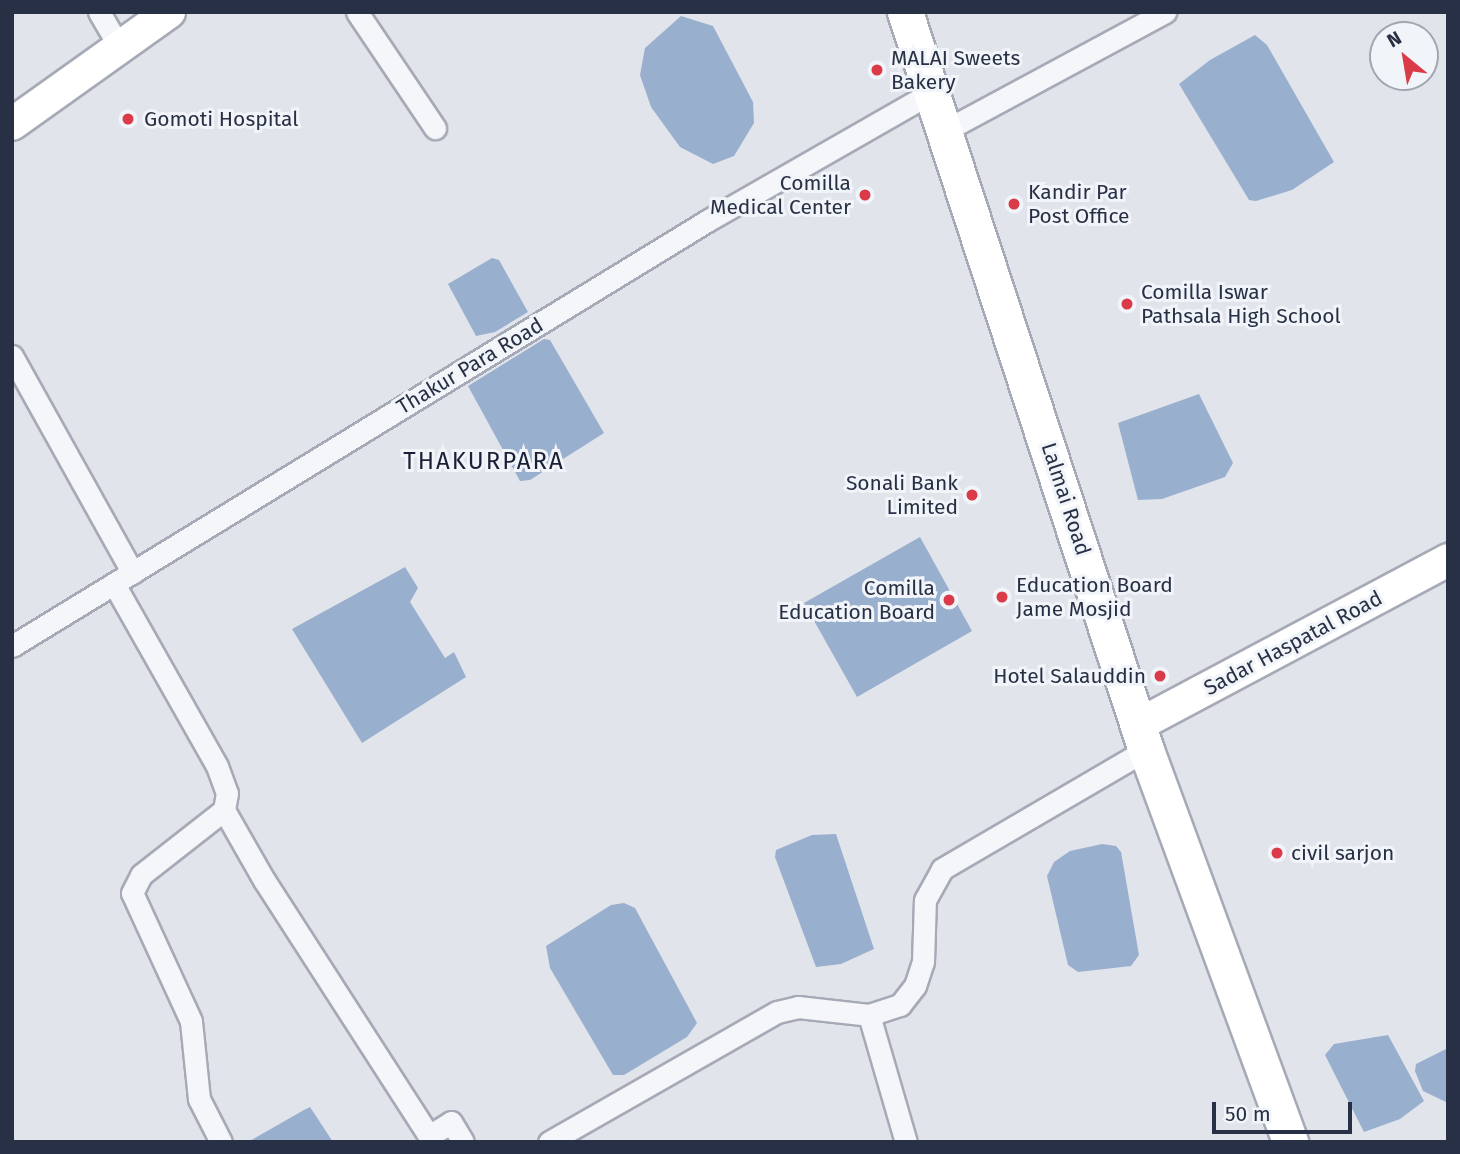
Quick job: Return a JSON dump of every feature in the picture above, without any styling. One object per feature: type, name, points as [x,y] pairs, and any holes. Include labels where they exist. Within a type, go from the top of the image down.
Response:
[{"type":"main road","name":"Lalmai Road","points":[[905,12],[946,130],[1142,737],[1290,1142]]},
{"type":"street","points":[[99,12],[120,48]]},
{"type":"street","points":[[12,124],[169,12]]},
{"type":"street","points":[[357,12],[435,128]]},
{"type":"street","points":[[946,130],[1165,12]]},
{"type":"street","name":"Thakur Para Road","points":[[12,646],[707,221],[932,92]]},
{"type":"street","points":[[12,356],[217,766],[227,793],[224,810],[264,880],[429,1136],[451,1122],[463,1142]]},
{"type":"street","name":"Sadar Haspatal Road","points":[[1142,737],[1448,561]]},
{"type":"street","points":[[549,1142],[777,1012],[798,1007],[869,1014],[900,1005],[915,986],[923,962],[925,900],[942,869],[1142,737]]},
{"type":"street","points":[[220,1142],[199,1098],[191,1021],[132,893],[141,876],[224,810]]},
{"type":"street","points":[[869,1014],[906,1142]]},
{"type":"water","points":[[681,16],[713,26],[753,102],[754,123],[734,156],[713,164],[680,147],[651,107],[640,75],[645,48]]},
{"type":"water","points":[[1255,35],[1267,45],[1334,162],[1292,190],[1256,201],[1249,200],[1179,84],[1210,60]]},
{"type":"water","points":[[492,258],[499,260],[528,312],[495,332],[476,336],[448,284]]},
{"type":"water","points":[[544,339],[550,340],[604,433],[530,480],[520,481],[468,386]]},
{"type":"water","points":[[1199,394],[1233,463],[1225,477],[1162,499],[1138,500],[1118,423]]},
{"type":"water","points":[[920,537],[972,631],[857,697],[804,603]]},
{"type":"water","points":[[405,567],[418,588],[410,602],[445,658],[454,652],[466,677],[362,743],[292,629]]},
{"type":"water","points":[[836,834],[874,949],[841,964],[816,967],[775,857],[776,850],[812,835]]},
{"type":"water","points":[[1102,844],[1116,846],[1121,852],[1139,955],[1131,966],[1078,972],[1068,965],[1047,876],[1054,862],[1070,851]]},
{"type":"water","points":[[624,903],[635,908],[697,1023],[687,1037],[624,1075],[613,1075],[550,968],[546,946],[611,905]]},
{"type":"water","points":[[1388,1035],[1424,1101],[1400,1119],[1364,1132],[1325,1055],[1334,1044]]},
{"type":"water","points":[[1448,1048],[1448,1103],[1423,1091],[1415,1071],[1416,1064]]},
{"type":"water","points":[[310,1107],[333,1142],[248,1142],[304,1110]]},
{"type":"waterway","points":[[1434,550],[1448,542]]},
{"type":"place","name":"MALAI Sweets Bakery","points":[[877,70]]},
{"type":"place","name":"Gomoti Hospital","points":[[128,119]]},
{"type":"place","name":"Comilla Medical Center","points":[[865,195]]},
{"type":"place","name":"Kandir Par Post Office","points":[[1014,204]]},
{"type":"place","name":"Comilla Iswar Pathsala High School","points":[[1127,304]]},
{"type":"place","name":"Sonali Bank Limited","points":[[972,495]]},
{"type":"place","name":"Education Board Jame Mosjid","points":[[1002,597]]},
{"type":"place","name":"Comilla Education Board","points":[[949,600]]},
{"type":"place","name":"Hotel Salauddin","points":[[1160,676]]},
{"type":"place","name":"civil sarjon","points":[[1277,853]]},
{"type":"district","name":"THAKURPARA","points":[[484,462]]}]
